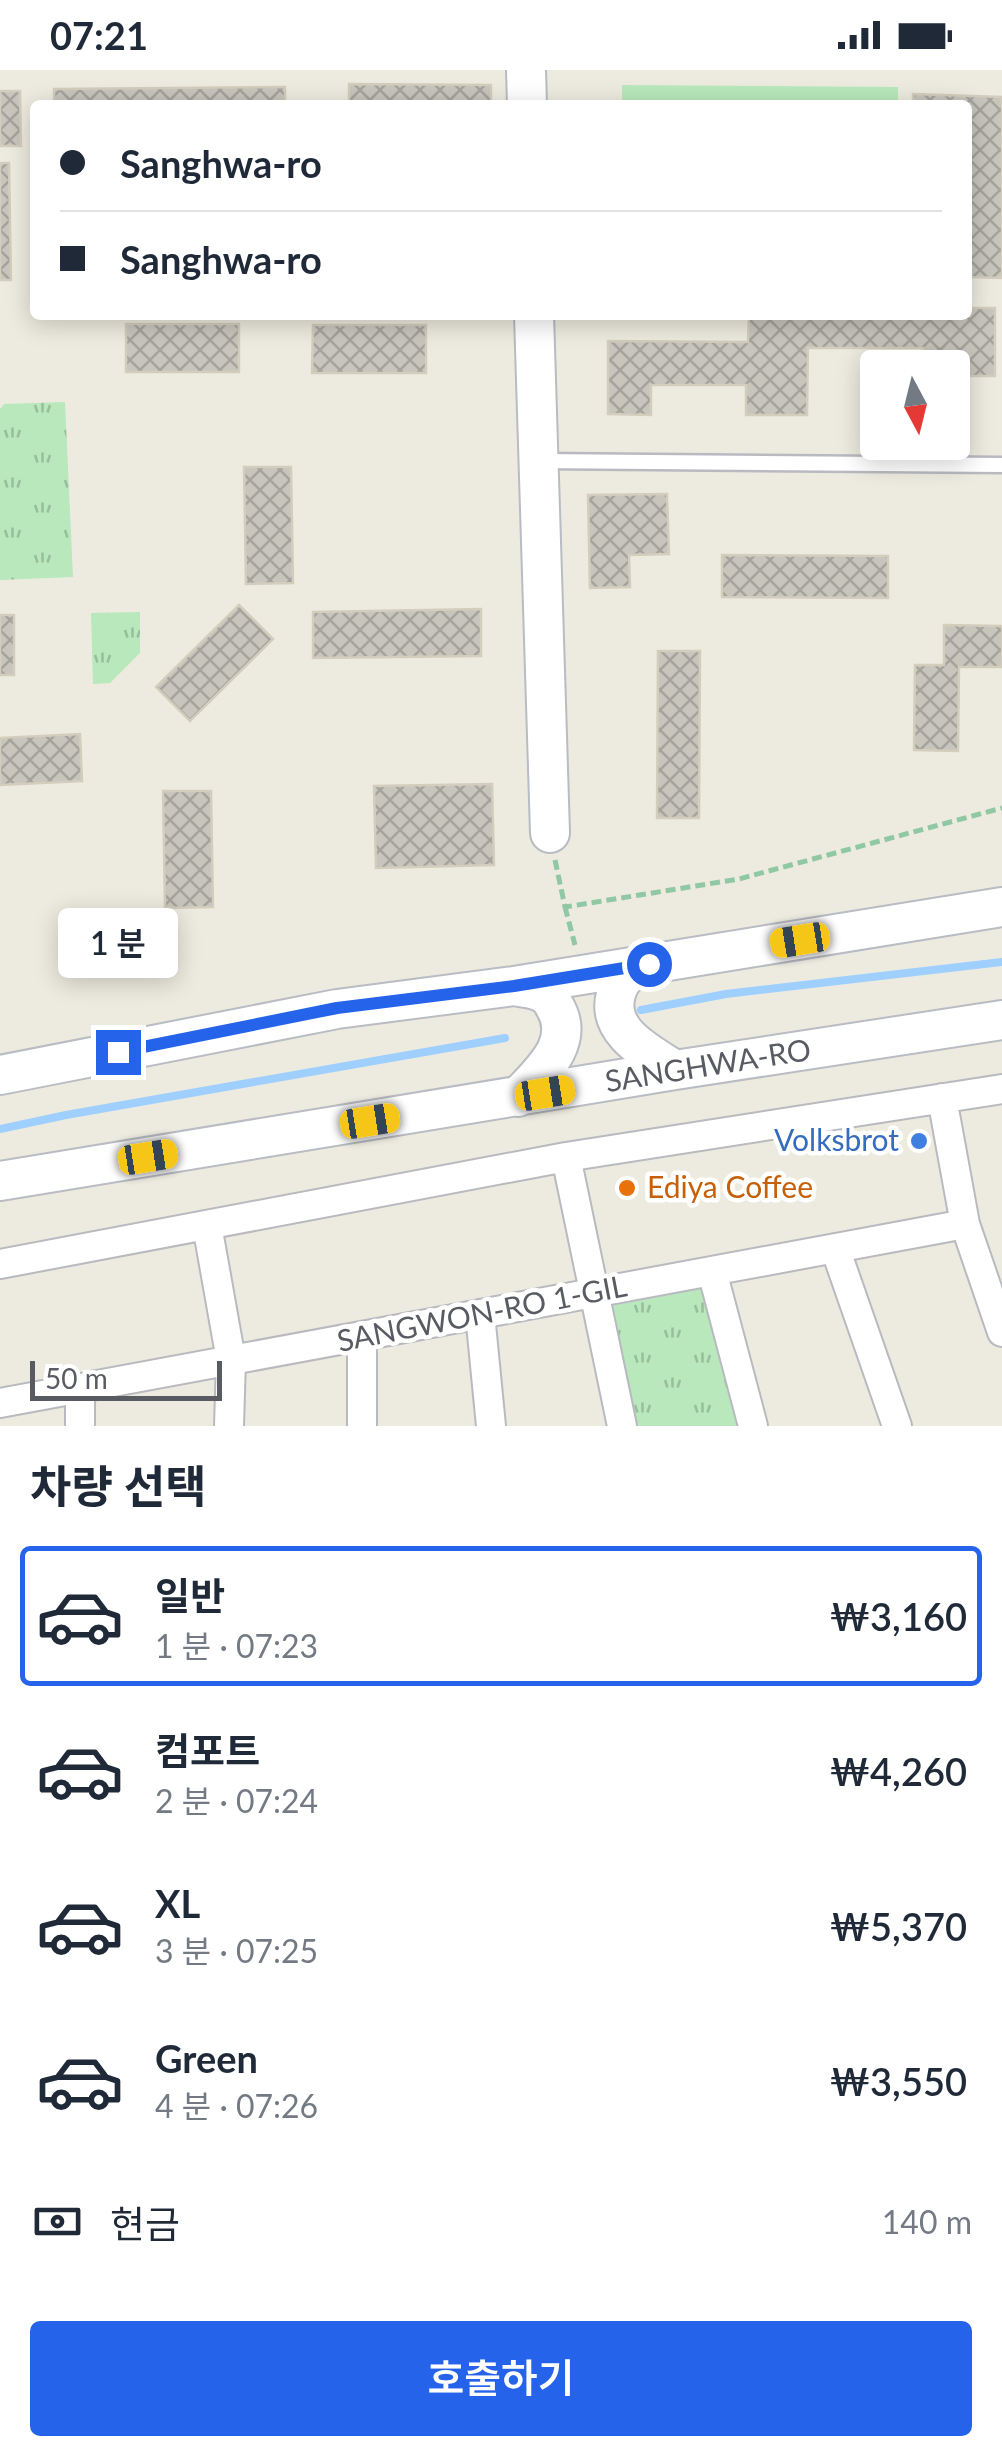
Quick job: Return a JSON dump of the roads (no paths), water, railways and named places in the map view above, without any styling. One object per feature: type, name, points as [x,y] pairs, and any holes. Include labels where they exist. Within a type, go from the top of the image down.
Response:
[{"type":"main road","points":[[526,70],[527,100]]},
{"type":"main road","points":[[534,320],[550,833]]},
{"type":"main road","points":[[0,1076],[337,1008],[514,986],[1002,907]]},
{"type":"main road","points":[[649,964],[628,972],[620,981],[614,1014],[625,1034],[675,1070]]},
{"type":"main road","points":[[514,986],[550,997],[563,1028],[558,1050],[518,1097]]},
{"type":"main road","name":"SANGHWA-RO","points":[[0,1180],[1002,1020]]},
{"type":"street","points":[[0,1264],[566,1157],[1002,1089]]},
{"type":"street","points":[[942,1098],[965,1224],[1002,1332]]},
{"type":"street","points":[[566,1157],[622,1426]]},
{"type":"street","name":"SANGWON-RO 1-GIL","points":[[0,1404],[965,1224]]},
{"type":"street","points":[[207,1225],[231,1360],[229,1426]]},
{"type":"street","points":[[835,1248],[897,1426]]},
{"type":"street","points":[[712,1271],[753,1426]]},
{"type":"street","points":[[480,1314],[492,1426]]},
{"type":"street","points":[[362,1336],[362,1426]]},
{"type":"street","points":[[80,1388],[80,1426]]},
{"type":"lane","points":[[538,461],[1002,465]]},
{"type":"waterway","points":[[641,1010],[726,994],[1002,962]]},
{"type":"waterway","points":[[0,1129],[505,1038]]},
{"type":"place","name":"Volksbrot","points":[[919,1141]]},
{"type":"place","name":"Ediya Coffee","points":[[627,1188]]}]
